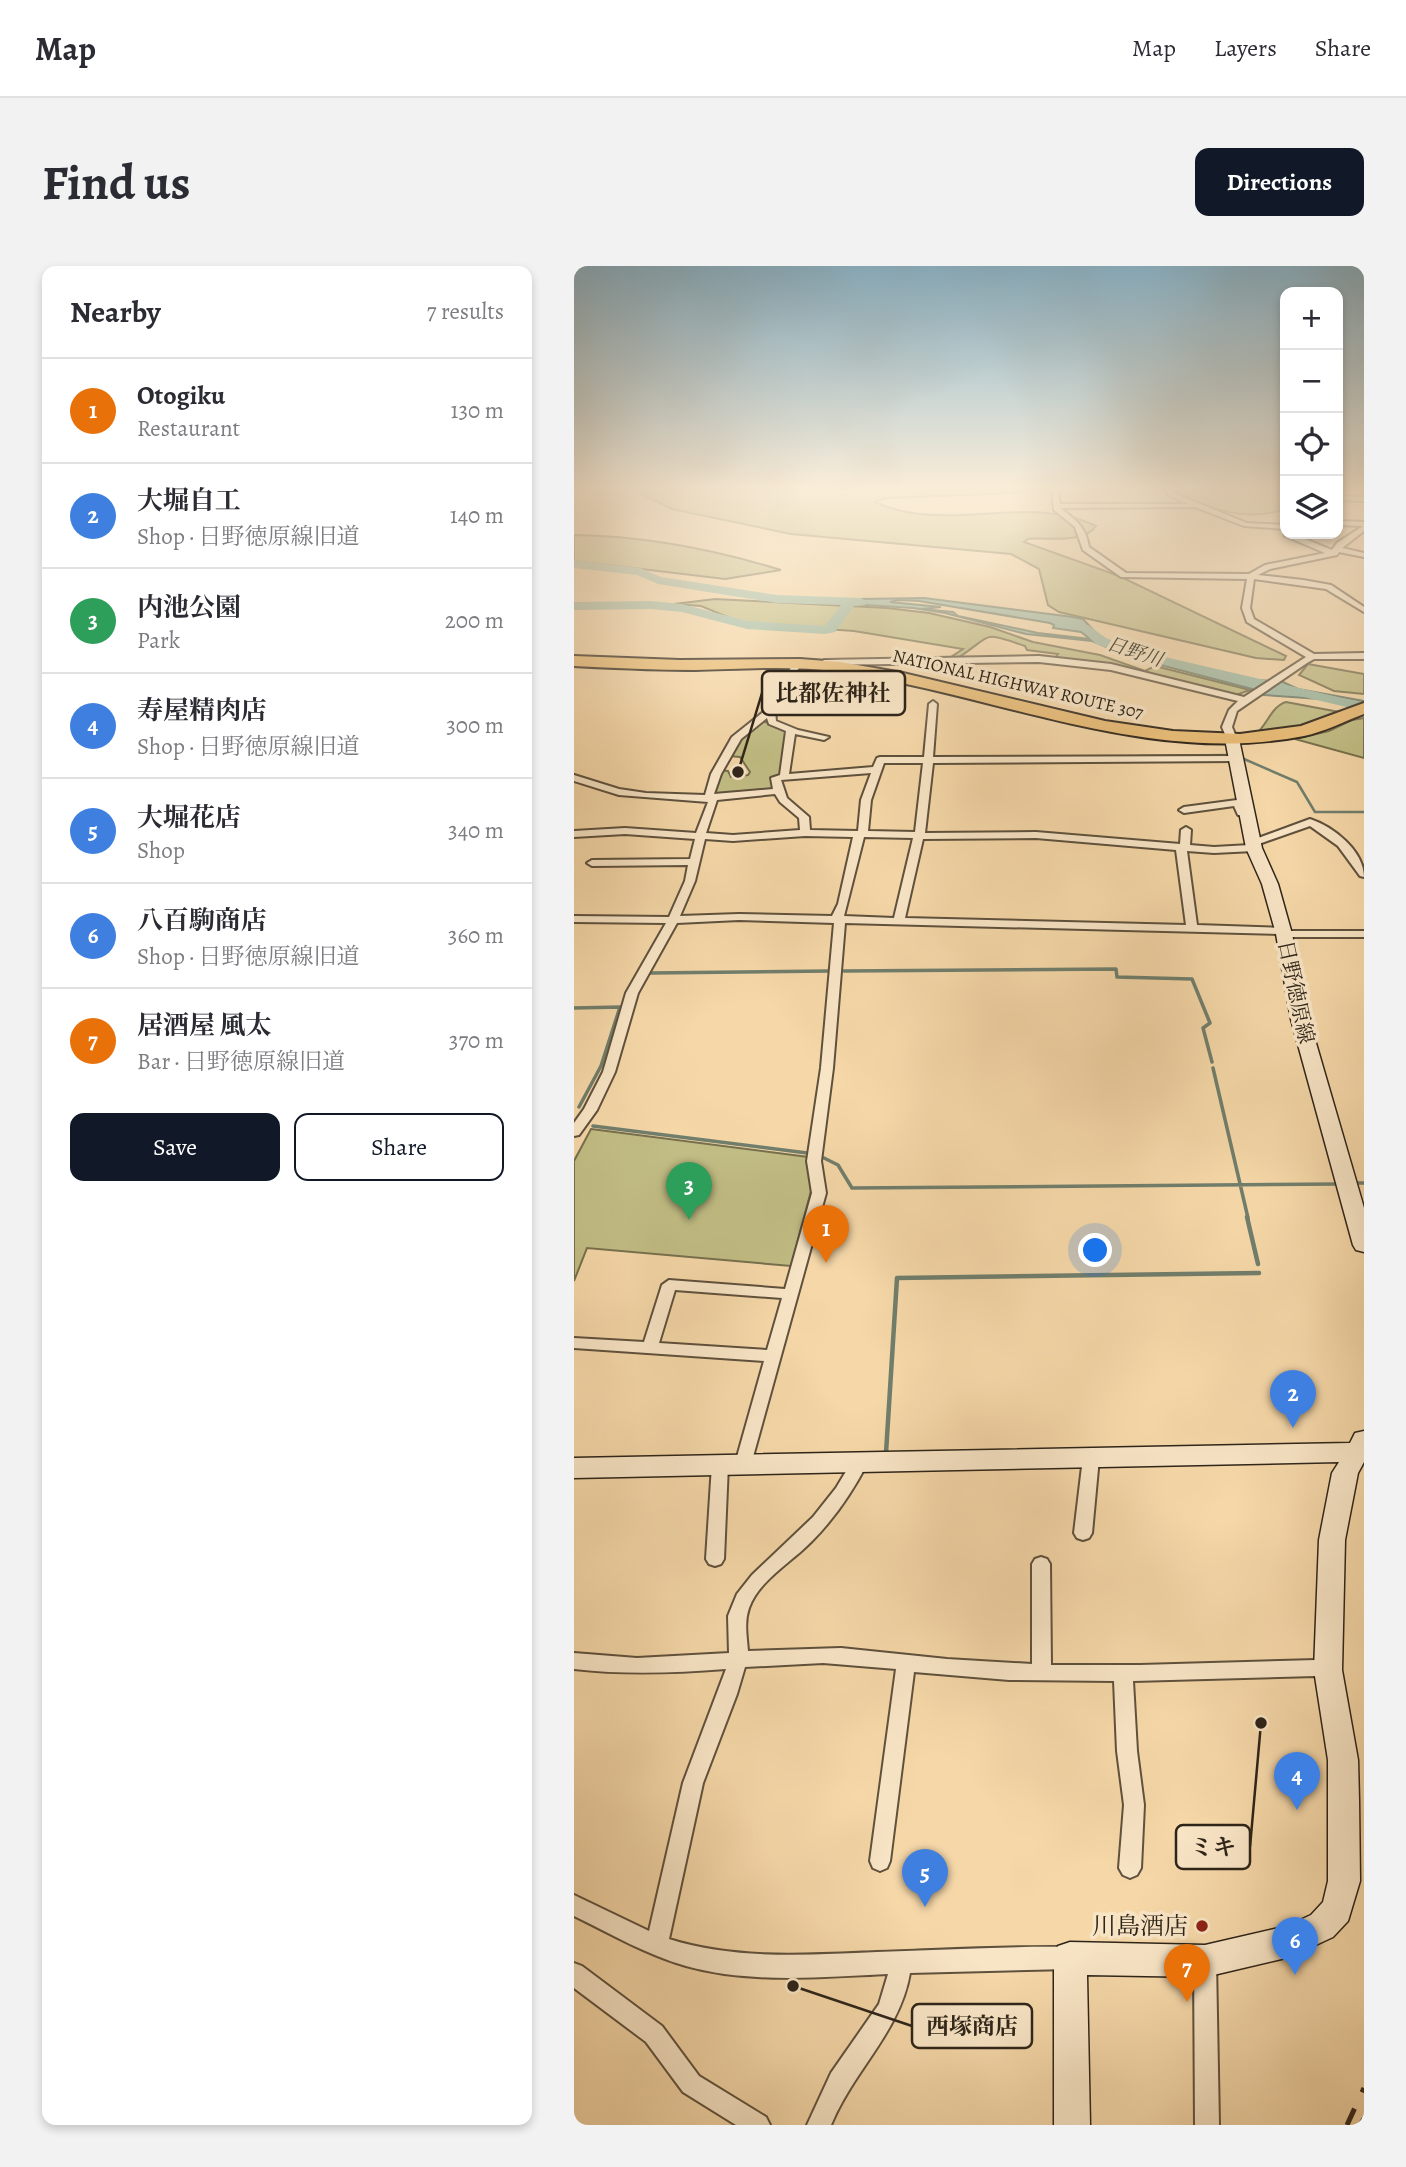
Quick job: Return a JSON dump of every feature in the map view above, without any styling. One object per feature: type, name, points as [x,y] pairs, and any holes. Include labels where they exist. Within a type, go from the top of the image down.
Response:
[{"type":"highway","name":"NATIONAL HIGHWAY ROUTE 307","points":[[574,662],[860,666],[1139,731],[1192,738],[1232,739],[1304,732],[1364,708]]},
{"type":"street","points":[[1240,576],[1328,587],[1364,610]]},
{"type":"street","points":[[1251,576],[1246,608],[1250,620],[1308,659]]},
{"type":"street","points":[[1232,739],[1227,727],[1228,718],[1249,697],[1308,659],[1364,656]]},
{"type":"street","points":[[860,666],[1023,658],[1065,661],[1140,673],[1249,697]]},
{"type":"street","points":[[574,1132],[590,1110],[609,1072],[632,993],[673,920],[695,862],[699,837],[713,802],[709,793],[711,785],[737,737],[771,711],[804,664]]},
{"type":"street","points":[[898,922],[925,806],[933,704]]},
{"type":"street","points":[[771,711],[772,722],[790,730],[824,737]]},
{"type":"street","points":[[784,777],[790,730]]},
{"type":"street","name":"日野徳原線","points":[[1232,739],[1254,846],[1270,884],[1284,933],[1300,1019],[1364,1245]]},
{"type":"street","points":[[715,1559],[732,1464],[774,1356],[819,1193],[814,1161],[827,1068],[840,920],[838,916],[860,835],[863,833],[866,800],[880,760],[1237,758]]},
{"type":"street","points":[[805,833],[804,817],[783,800],[778,792],[776,778],[876,769]]},
{"type":"street","points":[[574,778],[599,789],[673,797],[778,792]]},
{"type":"street","points":[[1184,810],[1237,803],[1242,813],[1247,814]]},
{"type":"street","points":[[575,836],[625,831],[699,837],[759,837],[805,833],[1048,835],[1233,850],[1254,846],[1310,822],[1334,836],[1359,863],[1364,874]]},
{"type":"street","points":[[1186,830],[1183,847],[1192,927]]},
{"type":"street","points":[[592,863],[695,862]]},
{"type":"street","points":[[574,919],[673,920],[739,917],[1052,927],[1192,927],[1284,933],[1364,934]]},
{"type":"street","points":[[574,1110],[590,1110]]},
{"type":"street","points":[[650,1348],[669,1285],[790,1294]]},
{"type":"street","points":[[574,1343],[774,1356]]},
{"type":"street","points":[[574,1468],[1091,1458],[1361,1448]]},
{"type":"street","points":[[574,1905],[656,1945],[699,1958],[754,1966],[901,1963],[979,1958],[1205,1961],[1290,1941],[1331,1919],[1341,1902],[1344,1881],[1343,1760],[1328,1670],[1332,1540],[1345,1473],[1361,1448]]},
{"type":"street","points":[[1083,1533],[1091,1458]]},
{"type":"street","points":[[656,1945],[667,1908],[693,1783],[729,1693],[738,1660],[739,1617],[745,1601],[755,1584],[802,1540],[824,1515],[852,1479],[860,1462]]},
{"type":"street","points":[[1041,1564],[1042,1672]]},
{"type":"street","points":[[577,1665],[653,1667],[825,1655],[965,1669],[1042,1672],[1123,1674],[1316,1668],[1328,1670]]},
{"type":"street","points":[[880,1861],[906,1663]]},
{"type":"street","points":[[1123,1674],[1127,1751],[1134,1805],[1130,1868]]},
{"type":"street","points":[[1070,1958],[1072,2125]]},
{"type":"street","points":[[1205,1961],[1206,2125]]},
{"type":"street","points":[[819,2125],[841,2079],[892,2007],[901,1963]]},
{"type":"street","points":[[574,1974],[653,2034],[691,2084],[758,2125]]},
{"type":"shaded area","points":[[698,576],[745,576],[725,579]]},
{"type":"shaded area","points":[[1041,576],[1118,576],[1286,656],[1284,660],[1256,658],[1059,612],[1048,605]]},
{"type":"shaded area","points":[[924,598],[1083,619],[1097,634],[1117,648],[1145,660],[1249,680],[1281,681],[1298,689],[1364,701],[1364,706],[1335,700],[1264,695],[1252,689],[1130,657],[1092,641],[1026,634],[945,613],[913,608],[832,603],[860,599]],"holes":[[[919,601],[1050,623],[1054,625],[1053,628],[1081,632],[1090,639],[1038,633],[958,616],[953,612],[922,609],[941,607],[890,602]]]},
{"type":"shaded area","points":[[715,599],[887,608],[929,613],[990,627],[1033,642],[1100,655],[1145,671],[1155,666],[1250,690],[1236,695],[1097,664],[1054,659],[1058,654],[1027,650],[1025,646],[1001,638],[988,637],[958,658],[951,657],[963,649],[854,631],[742,623],[701,606],[674,604]]},
{"type":"shaded area","points":[[1308,664],[1364,674],[1364,694],[1334,691],[1299,675]]},
{"type":"shaded area","points":[[1286,702],[1339,712],[1316,723],[1257,733],[1277,707]]},
{"type":"shaded area","points":[[1364,718],[1364,758],[1295,739],[1329,731],[1352,720]]},
{"type":"shaded area","points":[[756,721],[771,723],[786,731],[781,775],[775,790],[713,797],[719,770],[728,771],[731,777],[748,775],[750,772],[740,757],[728,756],[740,737]]},
{"type":"shaded area","points":[[591,1129],[808,1157],[811,1191],[791,1266],[587,1248],[574,1281],[574,1161]]},
{"type":"waterway","name":"日野川","points":[[648,576],[658,580],[777,599],[861,602]]},
{"type":"waterway","points":[[574,606],[651,605],[682,608],[747,625],[825,630],[830,629],[850,602]]},
{"type":"waterway","name":"日野川","points":[[1088,629],[1101,641],[1139,655],[1364,707]]},
{"type":"waterway","points":[[1139,756],[1229,755]]},
{"type":"waterway","points":[[1244,759],[1297,782],[1315,812],[1364,812]]},
{"type":"waterway","points":[[844,971],[1116,969],[1117,977],[1192,979],[1210,1023],[1203,1028],[1212,1062]]},
{"type":"waterway","points":[[650,973],[829,971]]},
{"type":"waterway","points":[[574,1008],[620,1007],[601,1066],[579,1107]]},
{"type":"waterway","points":[[1213,1068],[1240,1185]]},
{"type":"waterway","points":[[593,1126],[807,1153]]},
{"type":"waterway","points":[[820,1156],[838,1165],[852,1188],[1240,1185]]},
{"type":"waterway","points":[[1353,1183],[1364,1183]]},
{"type":"waterway","points":[[1240,1185],[1339,1184]]},
{"type":"waterway","points":[[1240,1185],[1248,1218]]},
{"type":"waterway","points":[[1247,1217],[1258,1264]]},
{"type":"waterway","points":[[886,1453],[897,1278],[1259,1273]]},
{"type":"railway","points":[[1347,2125],[1364,2088]]},
{"type":"railway","points":[[1360,2125],[1364,2119]]},
{"type":"place","name":"比都佐神社","points":[[738,772]]},
{"type":"place","name":"内池公園","points":[[689,1220]]},
{"type":"place","name":"Otogiku","points":[[826,1263]]},
{"type":"place","name":"大堀自工","points":[[1293,1428]]},
{"type":"place","name":"ミキ","points":[[1261,1723]]},
{"type":"place","name":"寿屋精肉店","points":[[1297,1810]]},
{"type":"place","name":"大堀花店","points":[[925,1907]]},
{"type":"place","name":"川島酒店","points":[[1202,1926]]},
{"type":"place","name":"八百駒商店","points":[[1295,1975]]},
{"type":"place","name":"西塚商店","points":[[793,1986]]},
{"type":"place","name":"居酒屋 風太","points":[[1187,2002]]}]
